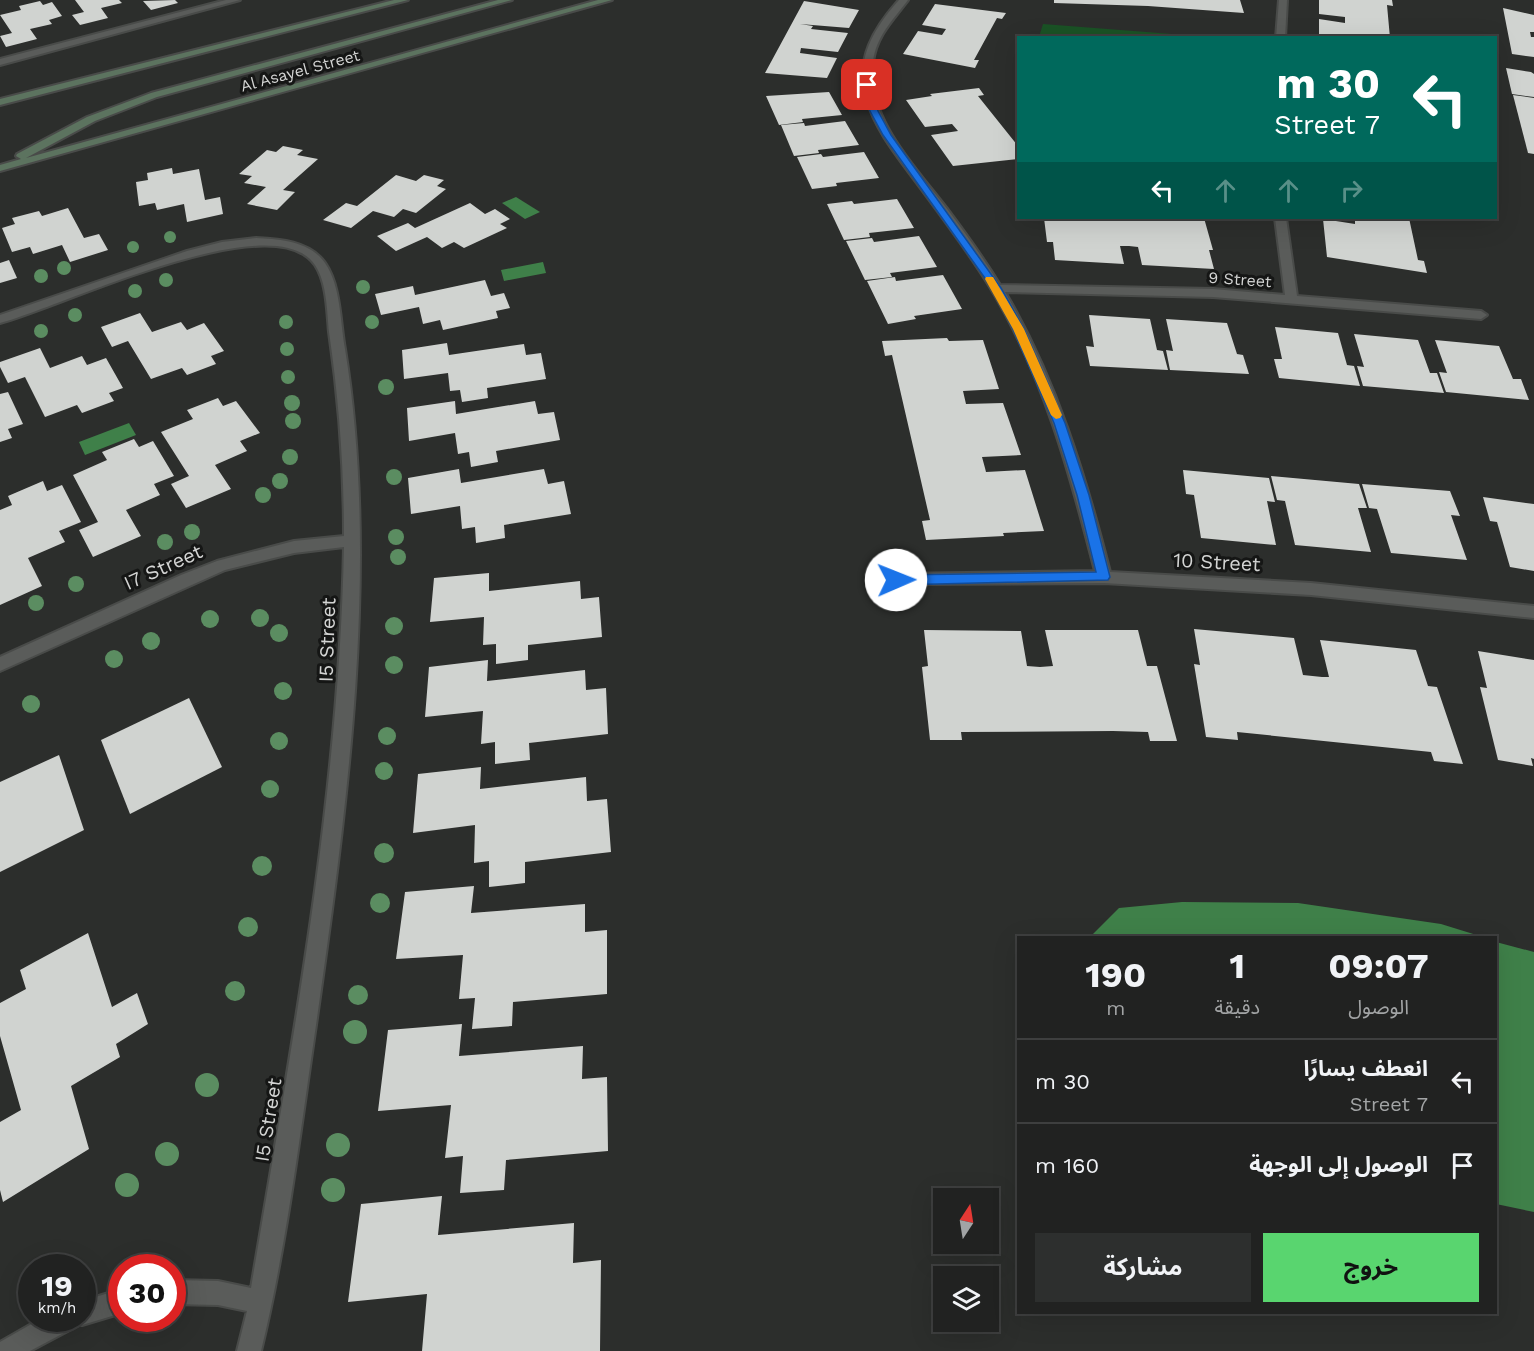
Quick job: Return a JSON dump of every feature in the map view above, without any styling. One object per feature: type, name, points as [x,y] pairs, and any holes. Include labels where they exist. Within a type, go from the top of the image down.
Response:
[{"type":"main road","points":[[0,102],[404,0]]},
{"type":"main road","points":[[2,167],[60,133],[154,95],[508,0]]},
{"type":"main road","name":"Al Asayel Street","points":[[2,167],[608,0]]},
{"type":"main road","points":[[303,25],[349,4]]},
{"type":"street","points":[[0,62],[236,0]]},
{"type":"street","points":[[904,0],[886,18],[874,38],[867,60],[867,85],[874,111],[887,135],[996,288],[1040,374],[1083,495],[1104,577]]},
{"type":"street","points":[[1280,36],[1283,0]]},
{"type":"street","points":[[1281,219],[1290,298]]},
{"type":"street","name":"I5 Street","points":[[0,319],[221,245],[251,242],[278,244],[302,250],[318,261],[326,276],[341,358],[349,442],[352,541],[348,676],[332,843],[261,1302],[249,1351]]},
{"type":"street","name":"9 Street","points":[[996,288],[1141,290],[1290,298],[1481,315]]},
{"type":"street","name":"I7 Street","points":[[0,664],[222,564],[294,547],[352,541]]},
{"type":"street","name":"10 Street","points":[[896,580],[1104,577],[1311,589],[1534,612]]},
{"type":"street","points":[[186,1292],[218,1293],[261,1302]]},
{"type":"street","points":[[9,1351],[41,1332]]},
{"type":"shaded area","points":[[1043,24],[1198,36],[1039,36]]},
{"type":"shaded area","points":[[516,197],[540,212],[525,219],[502,203]]},
{"type":"shaded area","points":[[543,262],[546,273],[504,281],[501,270]]},
{"type":"shaded area","points":[[129,423],[136,435],[85,455],[79,442]]},
{"type":"shaded area","points":[[1182,902],[1298,903],[1441,924],[1480,936],[1091,936],[1119,908]]},
{"type":"shaded area","points":[[1497,942],[1534,952],[1534,1212],[1497,1204]]},
{"type":"building","points":[[75,0],[119,0],[122,3],[101,8],[108,18],[80,25],[72,15],[84,12]]},
{"type":"building","points":[[175,0],[178,3],[151,10],[143,1]]},
{"type":"building","points":[[1054,0],[1240,0],[1244,13],[1148,6],[1054,3]]},
{"type":"building","points":[[1319,0],[1392,0],[1393,6],[1387,5],[1390,36],[1319,36],[1319,19],[1345,23],[1345,17],[1319,14]]},
{"type":"building","points":[[40,1],[43,5],[52,2],[62,16],[49,20],[52,24],[30,29],[37,39],[6,47],[0,36],[12,33],[0,15],[21,10],[19,6]]},
{"type":"building","points":[[804,1],[859,10],[849,28],[800,24],[813,26],[811,29],[848,33],[838,52],[801,48],[800,53],[837,58],[827,78],[765,73]]},
{"type":"building","points":[[935,4],[1006,13],[1002,19],[997,18],[974,60],[979,60],[975,68],[903,54],[918,31],[942,35],[946,29],[922,25]]},
{"type":"building","points":[[1503,8],[1534,15],[1534,32],[1530,32],[1531,37],[1534,37],[1534,57],[1512,54]]},
{"type":"building","points":[[1506,68],[1534,74],[1534,97],[1512,94]]},
{"type":"building","points":[[979,88],[984,95],[978,96],[1017,145],[1017,159],[953,166],[931,135],[958,131],[952,124],[925,127],[906,100],[932,96],[930,94]]},
{"type":"building","points":[[829,92],[842,115],[802,119],[803,122],[779,125],[766,96]]},
{"type":"building","points":[[1513,95],[1534,98],[1534,154],[1528,153]]},
{"type":"building","points":[[845,121],[859,145],[818,150],[819,153],[794,156],[781,125],[804,123],[805,126]]},
{"type":"building","points":[[283,146],[303,150],[297,155],[318,159],[283,190],[295,192],[277,210],[247,204],[266,187],[244,183],[252,176],[239,174],[267,150],[276,152]]},
{"type":"building","points":[[864,152],[879,178],[836,183],[837,186],[812,189],[797,157],[821,154],[823,157]]},
{"type":"building","points":[[172,168],[173,174],[199,169],[205,200],[220,197],[223,214],[187,222],[184,204],[157,210],[155,203],[139,206],[136,182],[148,180],[147,173]]},
{"type":"building","points":[[396,175],[416,181],[424,175],[444,180],[437,186],[446,189],[416,213],[403,209],[394,217],[373,211],[351,228],[323,220],[346,203],[357,206]]},
{"type":"building","points":[[897,199],[914,228],[869,233],[870,237],[844,240],[827,204],[852,201],[854,204]]},
{"type":"building","points":[[470,203],[485,214],[495,209],[510,219],[500,224],[507,228],[464,248],[454,242],[442,248],[427,237],[396,251],[377,236],[408,223],[415,228]]},
{"type":"building","points":[[68,208],[84,238],[99,234],[108,250],[70,262],[62,245],[33,254],[30,247],[12,252],[2,228],[15,224],[12,218],[39,211],[42,216]]},
{"type":"building","points":[[1044,219],[1204,219],[1213,250],[1209,250],[1214,269],[1142,265],[1138,247],[1129,246],[1120,246],[1124,264],[1055,260],[1053,242],[1047,242]]},
{"type":"building","points":[[1323,219],[1355,224],[1355,219],[1409,219],[1418,260],[1424,261],[1427,273],[1327,257]]},
{"type":"building","points":[[919,236],[937,267],[890,273],[892,277],[865,280],[846,241],[872,238],[874,242]]},
{"type":"building","points":[[9,260],[17,278],[0,283],[0,263]]},
{"type":"building","points":[[943,275],[962,309],[914,316],[916,319],[888,324],[867,281],[895,277],[896,281]]},
{"type":"building","points":[[485,280],[491,296],[504,293],[510,308],[496,311],[498,318],[443,330],[440,320],[423,324],[419,307],[381,315],[375,294],[413,286],[415,295]]},
{"type":"building","points":[[140,313],[152,332],[181,322],[187,330],[204,323],[224,351],[211,356],[216,364],[187,375],[182,368],[151,379],[128,341],[112,347],[101,327]]},
{"type":"building","points":[[1089,315],[1150,319],[1157,350],[1163,351],[1168,370],[1090,366],[1086,346],[1094,347]]},
{"type":"building","points":[[1166,319],[1227,323],[1237,354],[1243,355],[1249,374],[1170,370],[1166,350],[1173,351]]},
{"type":"building","points":[[1275,327],[1338,333],[1347,365],[1354,366],[1360,386],[1279,378],[1274,359],[1282,359]]},
{"type":"building","points":[[1354,334],[1418,340],[1430,373],[1437,373],[1444,393],[1363,386],[1357,366],[1364,367]]},
{"type":"building","points":[[947,338],[949,341],[983,340],[999,389],[963,391],[966,404],[1003,403],[1021,455],[982,457],[986,472],[1025,470],[1044,531],[1003,533],[1004,536],[926,540],[922,521],[930,520],[892,355],[885,356],[882,341]]},
{"type":"building","points":[[1435,340],[1499,346],[1513,379],[1521,379],[1529,400],[1446,392],[1439,372],[1447,373]]},
{"type":"building","points":[[447,343],[449,355],[524,344],[526,355],[541,353],[546,379],[487,388],[488,398],[462,402],[460,390],[450,391],[448,373],[404,379],[402,350]]},
{"type":"building","points":[[40,348],[50,368],[82,356],[87,365],[106,358],[123,388],[109,393],[114,401],[82,413],[77,405],[45,417],[25,377],[8,383],[0,367],[0,362]]},
{"type":"building","points":[[8,392],[23,424],[8,429],[12,438],[0,442],[0,394]]},
{"type":"building","points":[[218,398],[223,406],[236,401],[260,433],[240,441],[247,451],[215,465],[231,489],[186,508],[171,484],[189,476],[161,432],[193,419],[187,410]]},
{"type":"building","points":[[455,401],[456,414],[535,401],[538,414],[554,412],[560,440],[496,451],[498,462],[471,467],[469,452],[458,454],[455,433],[409,441],[407,408]]},
{"type":"building","points":[[134,439],[139,447],[153,441],[174,476],[154,484],[160,495],[126,510],[141,536],[93,557],[79,530],[98,522],[73,475],[107,460],[102,452]]},
{"type":"building","points":[[459,469],[461,483],[544,469],[548,484],[564,481],[571,514],[504,525],[505,538],[476,543],[475,527],[462,529],[460,506],[411,514],[408,478]]},
{"type":"building","points":[[1183,470],[1269,478],[1275,502],[1267,501],[1276,545],[1201,538],[1194,495],[1186,494]]},
{"type":"building","points":[[1271,476],[1359,484],[1367,508],[1358,508],[1371,552],[1295,545],[1285,501],[1277,500]]},
{"type":"building","points":[[43,481],[47,491],[62,485],[81,522],[59,531],[65,542],[28,558],[42,586],[0,605],[0,510],[12,505],[8,496]]},
{"type":"building","points":[[1362,484],[1450,491],[1460,516],[1451,515],[1467,560],[1391,553],[1377,509],[1369,508]]},
{"type":"building","points":[[1483,497],[1534,504],[1534,571],[1510,567],[1497,522],[1490,521]]},
{"type":"building","points":[[489,573],[489,591],[580,581],[581,599],[599,597],[602,637],[528,645],[528,660],[496,664],[496,644],[483,645],[484,617],[430,622],[434,578]]},
{"type":"building","points":[[1194,629],[1294,638],[1303,675],[1322,677],[1329,677],[1320,640],[1416,650],[1428,686],[1437,687],[1463,764],[1434,761],[1431,752],[1237,732],[1238,740],[1206,737],[1194,664],[1200,665]]},
{"type":"building","points":[[924,630],[1021,631],[1027,666],[1040,667],[1053,666],[1045,630],[1138,630],[1147,666],[1157,666],[1177,741],[1150,741],[1148,732],[1113,731],[961,732],[962,740],[930,740],[922,667],[928,666]]},
{"type":"building","points":[[1478,651],[1534,660],[1534,759],[1531,758],[1533,766],[1498,760],[1480,687],[1487,688]]},
{"type":"building","points":[[488,660],[487,681],[585,670],[586,690],[606,688],[608,734],[529,743],[530,760],[495,764],[495,742],[481,744],[483,711],[425,717],[429,667]]},
{"type":"building","points":[[189,698],[222,767],[130,814],[101,740]]},
{"type":"building","points":[[59,755],[84,830],[0,872],[0,782]]},
{"type":"building","points":[[481,767],[480,789],[586,777],[587,801],[607,799],[611,852],[525,862],[525,883],[489,887],[489,861],[474,863],[475,825],[413,833],[418,774]]},
{"type":"building","points":[[474,886],[471,913],[585,904],[585,932],[607,930],[607,994],[513,1002],[512,1026],[472,1029],[475,998],[459,999],[463,955],[396,959],[405,892]]},
{"type":"building","points":[[88,933],[112,1007],[137,993],[148,1024],[116,1044],[120,1057],[71,1086],[89,1149],[3,1202],[0,1190],[0,1122],[21,1110],[0,1036],[0,1003],[26,989],[20,970]]},
{"type":"building","points":[[462,1024],[459,1056],[583,1046],[582,1079],[607,1077],[608,1151],[506,1160],[504,1190],[460,1193],[463,1156],[445,1158],[451,1105],[378,1111],[388,1030]]},
{"type":"building","points":[[442,1196],[438,1235],[574,1223],[573,1263],[601,1260],[600,1351],[422,1351],[427,1294],[348,1302],[361,1204]]},
{"type":"slow traffic","points":[[990,279],[1040,374],[1056,415]]},
{"type":"route","points":[[867,85],[874,111],[887,135],[996,288],[1040,374],[1083,495],[1104,577],[896,580]]}]
